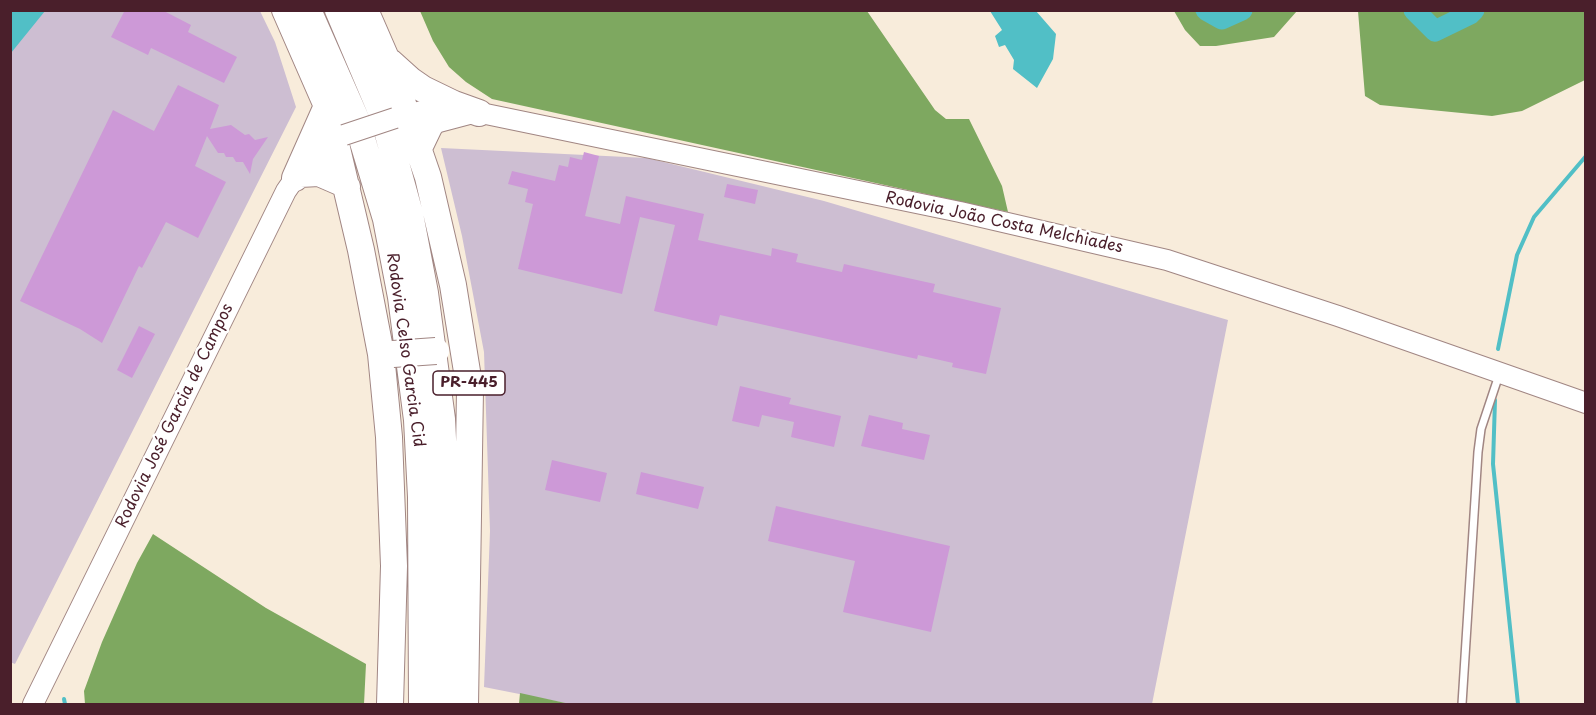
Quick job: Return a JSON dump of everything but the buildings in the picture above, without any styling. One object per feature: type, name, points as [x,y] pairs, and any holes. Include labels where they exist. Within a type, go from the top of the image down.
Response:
[{"type":"highway","name":"Rodovia Celso Garcia Cid","points":[[285,10],[340,138],[347,187],[387,354],[394,566],[390,705]]},
{"type":"highway","name":"Rodovia Celso Garcia Cid","points":[[308,10],[356,119],[386,219],[401,297],[417,420],[422,497],[422,705]]},
{"type":"highway","name":"Rodovia Celso Garcia Cid","points":[[338,10],[383,116],[410,214],[425,293],[442,418],[446,497],[447,705]]},
{"type":"highway","name":"PR-445","points":[[365,10],[384,57],[401,116],[419,148],[453,285],[470,390],[465,705]]},
{"type":"highway","points":[[384,57],[410,80],[423,88],[474,112]]},
{"type":"highway","points":[[298,176],[327,106]]},
{"type":"highway","points":[[419,148],[430,125],[435,120],[474,112]]},
{"type":"highway","points":[[298,176],[319,173],[347,187]]},
{"type":"highway","points":[[387,354],[463,348]]},
{"type":"street","name":"Rodovia João Costa Melchiades","points":[[340,138],[401,116],[445,107],[948,210],[1167,260],[1338,315],[1586,403]]},
{"type":"street","name":"Rodovia José Garcia de Campos","points":[[33,705],[286,191],[298,176],[340,138]]},
{"type":"lane","points":[[1462,705],[1478,452],[1483,421],[1500,373]]},
{"type":"shaded area","points":[[10,11],[260,11],[275,42],[296,107],[15,664],[10,662]]},
{"type":"shaded area","points":[[441,148],[647,158],[824,201],[1228,320],[1152,704],[570,704],[484,687],[490,531],[484,352],[462,236]]},
{"type":"green space","points":[[420,11],[867,11],[935,110],[946,119],[969,119],[1002,186],[1008,212],[492,99],[466,82],[449,67],[433,41]]},
{"type":"green space","points":[[1174,11],[1297,11],[1274,37],[1216,46],[1200,46],[1185,30]]},
{"type":"green space","points":[[1358,11],[1585,11],[1585,80],[1522,111],[1492,116],[1380,105],[1365,96]]},
{"type":"green space","points":[[153,534],[266,608],[366,664],[364,704],[85,704],[84,691],[102,642],[137,563]]},
{"type":"green space","points":[[520,693],[570,704],[519,704]]},
{"type":"water","points":[[10,11],[45,11],[11,53]]},
{"type":"water","points":[[990,11],[1036,11],[1056,34],[1053,59],[1037,88],[1013,69],[1014,60],[1005,45],[999,47],[995,36],[1002,30]]},
{"type":"waterway","points":[[1206,10],[1222,19],[1242,10]]},
{"type":"waterway","points":[[1414,10],[1435,31],[1474,10]]},
{"type":"waterway","points":[[1498,349],[1517,255],[1534,217],[1586,156]]},
{"type":"waterway","points":[[1495,400],[1493,464],[1518,704]]},
{"type":"waterway","points":[[64,699],[65,704]]}]
